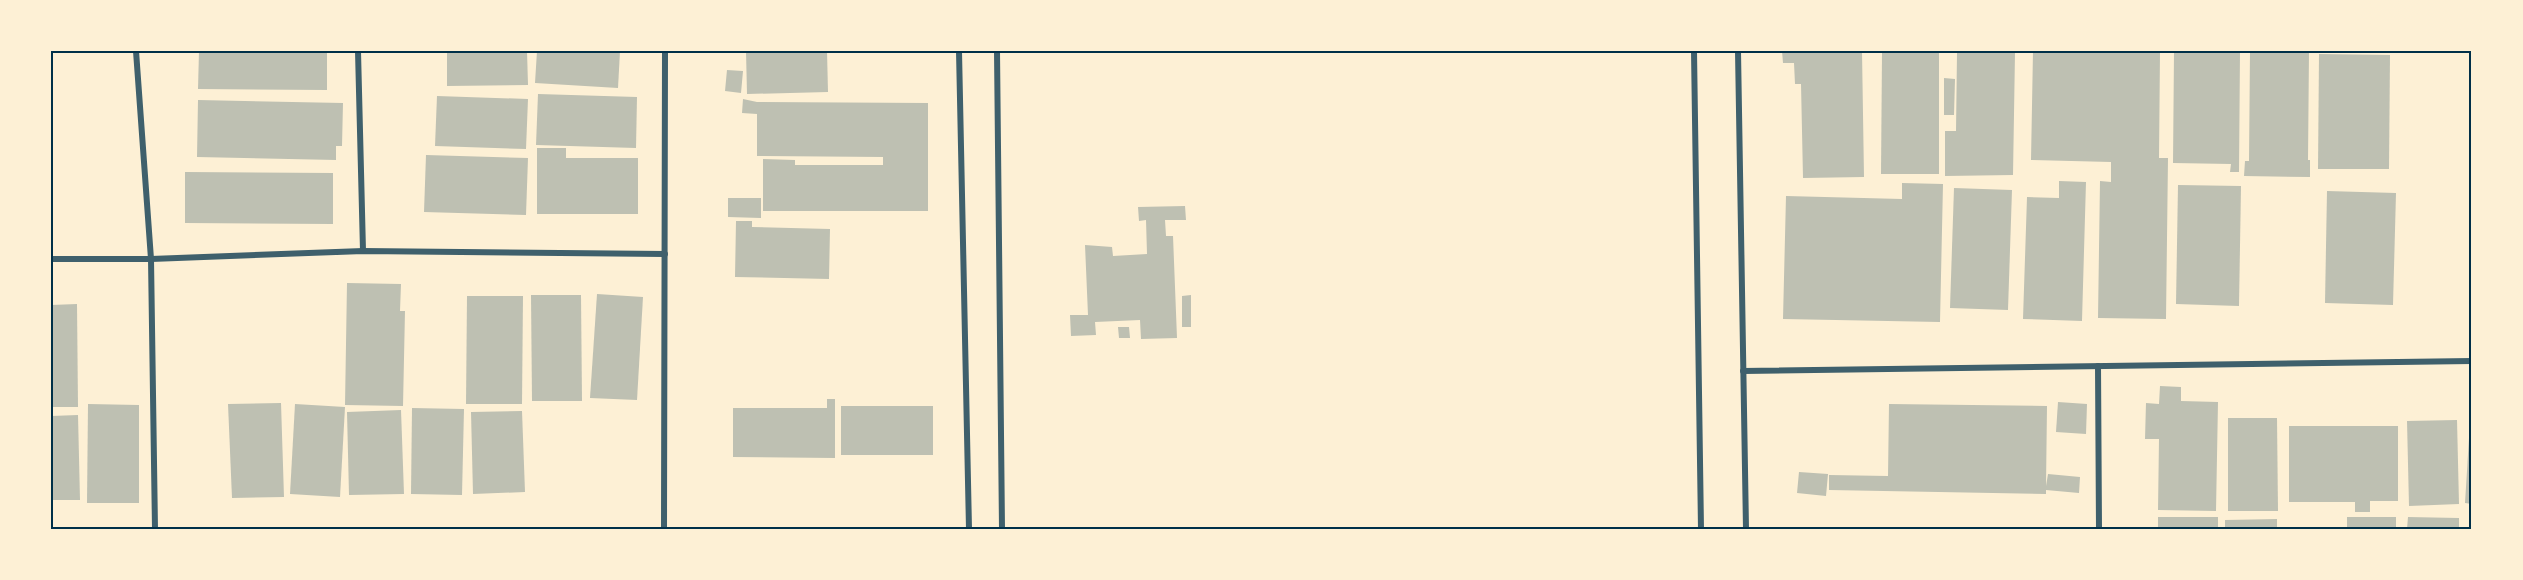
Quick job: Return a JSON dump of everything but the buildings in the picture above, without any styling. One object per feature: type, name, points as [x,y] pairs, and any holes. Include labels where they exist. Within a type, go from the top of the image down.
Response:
[{"type":"street","points":[[136,51],[151,259],[155,529]]},
{"type":"street","points":[[358,51],[363,251]]},
{"type":"street","points":[[664,529],[665,51]]},
{"type":"street","points":[[959,51],[969,529]]},
{"type":"street","points":[[997,51],[1002,529]]},
{"type":"street","points":[[1694,51],[1701,529]]},
{"type":"street","points":[[1738,51],[1746,529]]},
{"type":"street","points":[[51,259],[151,259],[363,251],[665,254]]},
{"type":"street","points":[[1743,370],[2472,362]]},
{"type":"street","points":[[2098,366],[2098,529]]}]
